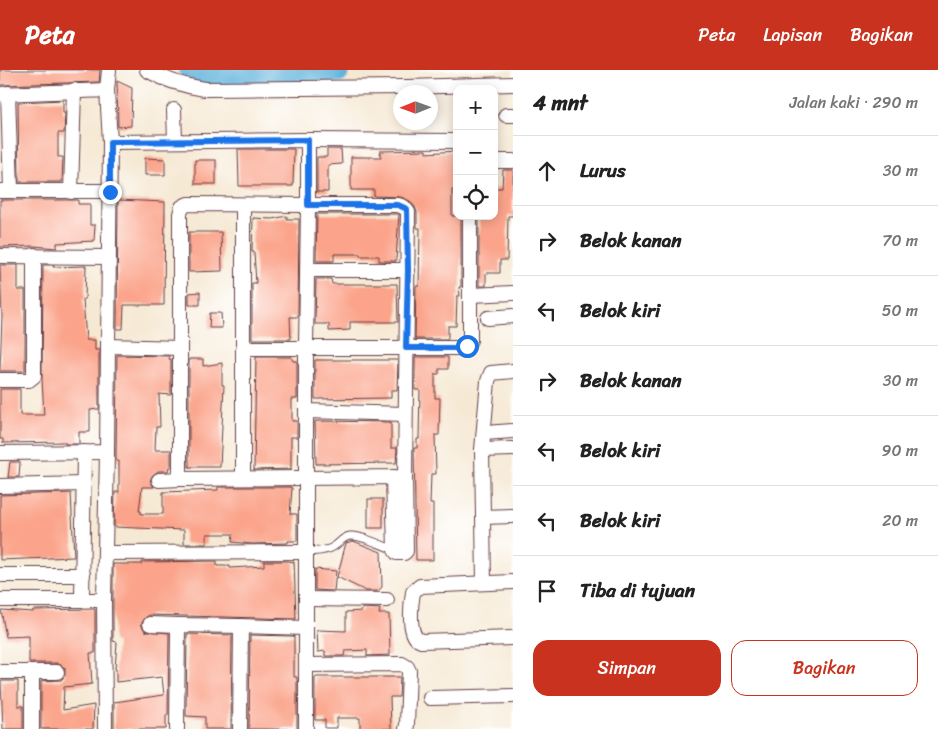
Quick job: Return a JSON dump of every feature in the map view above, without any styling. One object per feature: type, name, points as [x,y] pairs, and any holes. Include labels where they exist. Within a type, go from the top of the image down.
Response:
[{"type":"street","points":[[105,729],[104,600],[110,192],[107,90],[109,70]]},
{"type":"street","points":[[147,70],[169,82],[205,89],[513,84]]},
{"type":"street","points":[[71,192],[74,90]]},
{"type":"street","points":[[107,90],[4,94],[6,191],[110,192]]},
{"type":"street","points":[[174,110],[175,140]]},
{"type":"street","points":[[110,142],[175,140],[453,141]]},
{"type":"street","points":[[306,729],[308,140]]},
{"type":"street","points":[[498,161],[513,161]]},
{"type":"street","points":[[180,479],[180,210],[182,207],[188,204],[243,206],[398,205],[404,207],[408,212],[408,270],[405,414],[399,477],[406,551],[398,553],[396,550]]},
{"type":"street","points":[[243,206],[243,478]]},
{"type":"street","points":[[243,348],[461,348],[467,346],[470,340],[470,220]]},
{"type":"street","points":[[0,380],[29,380],[34,376],[34,255]]},
{"type":"street","points":[[0,256],[108,257]]},
{"type":"street","points":[[308,270],[408,270]]},
{"type":"street","points":[[471,295],[513,292]]},
{"type":"street","points":[[488,318],[513,316]]},
{"type":"street","points":[[108,346],[180,348]]},
{"type":"street","points":[[484,583],[482,450],[489,376],[495,372],[513,371]]},
{"type":"street","points":[[306,411],[405,414]]},
{"type":"street","points":[[484,433],[513,432]]},
{"type":"street","points":[[482,450],[513,449]]},
{"type":"street","points":[[82,600],[84,452]]},
{"type":"street","points":[[0,453],[107,452]]},
{"type":"street","points":[[159,480],[399,477]]},
{"type":"street","points":[[0,486],[84,484]]},
{"type":"street","points":[[483,517],[513,516]]},
{"type":"street","points":[[105,553],[306,552]]},
{"type":"street","points":[[0,575],[83,575]]},
{"type":"street","points":[[513,582],[420,586],[416,588],[412,597],[411,626],[413,636],[416,640],[421,641],[513,638]]},
{"type":"street","points":[[307,599],[387,600]]},
{"type":"street","points":[[0,600],[104,600]]},
{"type":"street","points":[[150,624],[306,628]]},
{"type":"street","points":[[177,729],[178,625]]},
{"type":"street","points":[[240,729],[241,626]]},
{"type":"street","points":[[306,665],[396,663],[407,667],[409,671],[406,729]]},
{"type":"street","points":[[0,672],[58,672]]},
{"type":"street","points":[[32,672],[32,729]]},
{"type":"street","points":[[430,698],[513,696]]},
{"type":"lane","points":[[306,552],[323,551],[351,536],[396,550]]},
{"type":"building","points":[[0,70],[100,70],[99,82],[0,85]]},
{"type":"building","points":[[117,81],[132,88],[131,126],[118,127]]},
{"type":"building","points":[[63,100],[63,113],[65,113],[64,133],[58,133],[58,157],[63,157],[62,182],[19,182],[18,102]]},
{"type":"building","points":[[238,149],[294,149],[293,186],[239,186]]},
{"type":"building","points":[[327,149],[341,149],[342,164],[328,165],[328,192],[317,192],[317,157],[327,157]]},
{"type":"building","points":[[426,150],[426,153],[453,151],[452,216],[453,220],[461,220],[461,287],[459,287],[460,296],[457,296],[456,326],[448,326],[448,339],[415,339],[416,286],[419,286],[420,228],[417,228],[417,212],[415,207],[410,201],[401,197],[374,196],[374,190],[351,190],[351,157],[381,157],[380,151]]},
{"type":"building","points":[[145,158],[165,159],[165,175],[145,175]]},
{"type":"building","points":[[195,160],[216,160],[216,184],[195,184]]},
{"type":"building","points":[[503,170],[513,170],[513,216],[508,216],[507,260],[500,260],[500,273],[486,273],[486,286],[479,286],[479,220],[498,220],[498,188],[502,188]]},
{"type":"building","points":[[0,200],[78,200],[78,204],[90,204],[90,225],[95,225],[94,241],[57,243],[57,248],[34,246],[0,247]]},
{"type":"building","points":[[118,200],[165,202],[164,305],[124,305],[123,329],[117,329]]},
{"type":"building","points":[[317,214],[399,214],[396,261],[379,261],[379,256],[334,254],[334,261],[316,261]]},
{"type":"building","points":[[287,216],[287,219],[299,219],[298,317],[290,317],[291,339],[252,339],[252,283],[256,283],[254,252],[252,252],[253,218],[272,219]]},
{"type":"building","points":[[189,232],[221,232],[222,271],[189,272]]},
{"type":"building","points":[[0,265],[18,265],[18,290],[25,290],[25,371],[0,371],[2,316]]},
{"type":"building","points":[[43,265],[54,265],[53,267],[86,266],[85,299],[83,299],[86,340],[95,340],[95,350],[99,350],[99,409],[90,410],[90,432],[79,432],[79,444],[65,444],[65,442],[3,443],[3,439],[0,439],[0,389],[20,389],[20,415],[44,415],[42,380]]},
{"type":"building","points":[[316,279],[331,279],[332,284],[397,284],[398,322],[350,322],[350,330],[329,331],[329,324],[315,324]]},
{"type":"building","points":[[200,292],[200,305],[189,305],[189,293]]},
{"type":"building","points":[[210,313],[221,313],[222,328],[209,328]]},
{"type":"building","points":[[117,355],[169,356],[169,359],[171,359],[171,395],[159,394],[160,427],[156,427],[155,450],[171,450],[171,467],[169,467],[168,471],[158,471],[152,476],[150,481],[154,487],[142,487],[139,511],[141,511],[141,514],[163,514],[163,492],[218,490],[218,487],[290,487],[292,488],[290,514],[297,514],[297,541],[252,544],[232,542],[233,534],[207,534],[207,544],[184,544],[184,530],[114,527],[115,492],[119,492],[119,461],[116,461]]},
{"type":"building","points":[[256,357],[291,357],[293,361],[297,361],[297,399],[292,399],[292,421],[297,421],[297,437],[291,437],[291,469],[254,470]]},
{"type":"building","points":[[415,357],[448,357],[448,369],[439,369],[439,374],[435,374],[435,398],[440,398],[439,435],[435,435],[436,474],[431,474],[430,504],[433,504],[433,560],[416,560],[414,448],[417,448],[417,439],[419,439],[420,390],[415,390]]},
{"type":"building","points":[[189,359],[203,359],[203,366],[222,363],[222,385],[224,385],[220,467],[189,467]]},
{"type":"building","points":[[315,360],[398,360],[397,390],[391,390],[391,398],[315,399]]},
{"type":"building","points":[[315,421],[391,422],[391,448],[397,448],[396,463],[316,464]]},
{"type":"building","points":[[10,462],[20,462],[19,477],[8,477]]},
{"type":"building","points":[[71,493],[74,557],[0,560],[0,495]]},
{"type":"building","points":[[368,499],[383,499],[383,528],[368,528]]},
{"type":"building","points":[[353,541],[381,552],[382,587],[378,591],[366,591],[337,577],[346,543]]},
{"type":"building","points":[[217,561],[217,566],[230,566],[230,568],[264,566],[264,561],[294,562],[296,619],[150,615],[146,617],[141,624],[145,631],[169,633],[168,715],[166,715],[166,729],[114,729],[114,702],[164,695],[162,677],[116,682],[117,642],[113,641],[113,564]]},
{"type":"building","points":[[315,569],[336,571],[334,591],[315,590]]},
{"type":"building","points":[[362,608],[380,609],[379,614],[389,614],[390,655],[367,656],[367,650],[345,651],[344,656],[325,656],[325,651],[318,652],[317,630],[346,631],[346,612],[362,611]]},
{"type":"building","points":[[95,609],[95,653],[90,653],[92,684],[64,687],[63,710],[94,705],[93,729],[41,729],[41,681],[61,680],[65,676],[65,668],[57,663],[29,663],[29,636],[6,637],[1,610],[33,612],[33,610]]},
{"type":"building","points":[[187,634],[232,635],[231,729],[205,729],[205,717],[186,716]]},
{"type":"building","points":[[250,635],[294,636],[294,677],[297,677],[297,729],[249,729]]},
{"type":"building","points":[[315,677],[400,677],[399,697],[390,697],[391,729],[360,729],[360,718],[337,718],[337,728],[325,728],[325,720],[315,720]]},
{"type":"building","points":[[1,681],[18,681],[18,706],[23,706],[23,729],[3,729]]},
{"type":"waterway","points":[[191,70],[215,77],[338,70]]},
{"type":"route","points":[[110,192],[110,142],[308,140],[308,205],[401,205],[407,209],[406,348],[461,348],[467,346]]}]
